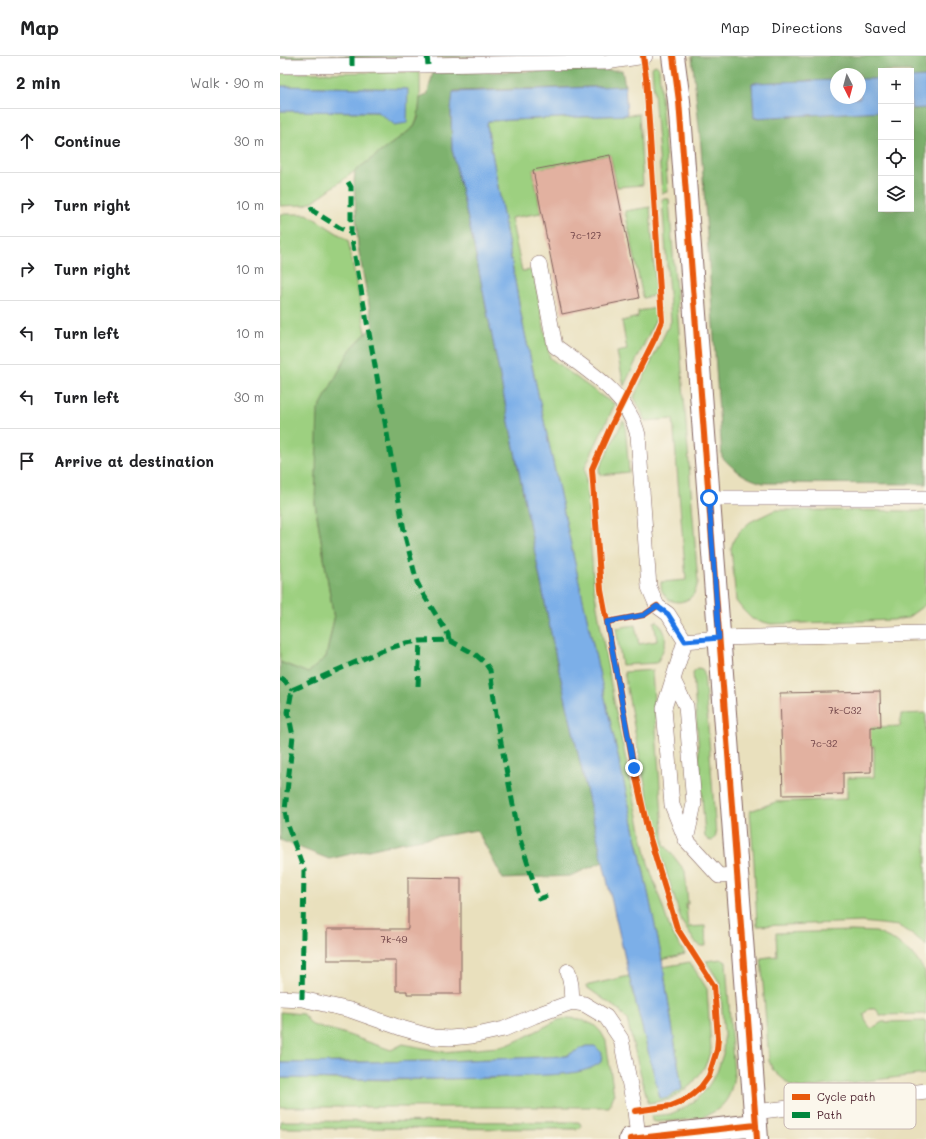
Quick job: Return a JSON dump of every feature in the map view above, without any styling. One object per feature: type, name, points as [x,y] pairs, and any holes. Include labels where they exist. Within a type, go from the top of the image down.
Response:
[{"type":"street","points":[[634,1139],[756,1125],[679,101],[673,56]]},
{"type":"lane","points":[[280,66],[606,62],[645,56]]},
{"type":"lane","points":[[539,264],[555,346],[596,376],[623,402],[636,425],[649,587],[657,606],[668,614],[685,641],[664,708],[672,806],[686,840],[719,876],[737,875]]},
{"type":"lane","points":[[709,498],[926,498]]},
{"type":"lane","points":[[685,641],[719,638],[926,633]]},
{"type":"lane","points":[[673,680],[686,706],[694,804],[686,840]]},
{"type":"lane","points":[[568,970],[572,1002]]},
{"type":"lane","points":[[280,998],[302,999],[350,1010],[401,1028],[433,1037],[450,1038],[472,1036],[504,1029],[572,1002],[584,1004],[606,1017],[621,1039],[635,1111],[634,1139]]},
{"type":"lane","points":[[916,1093],[926,1091]]},
{"type":"lane","points":[[756,1125],[784,1119]]},
{"type":"green space","points":[[280,56],[562,56],[280,59]]},
{"type":"green space","points":[[692,56],[926,56],[926,77],[914,78],[914,68],[878,68],[878,79],[866,79],[866,68],[830,68],[830,80],[752,83],[754,118],[878,111],[878,212],[914,212],[914,109],[926,108],[926,484],[763,483],[751,479],[741,473],[722,457],[701,147]]},
{"type":"green space","points":[[656,65],[659,68],[668,192],[662,193],[652,68]]},
{"type":"green space","points":[[622,70],[625,86],[454,91],[451,110],[452,149],[474,246],[555,653],[603,862],[570,876],[503,879],[477,830],[399,843],[329,859],[280,840],[280,662],[308,673],[326,657],[334,619],[315,503],[318,410],[350,350],[373,326],[358,247],[354,183],[355,171],[414,127],[418,118],[420,98],[427,95],[433,73]]},
{"type":"green space","points":[[420,72],[419,107],[417,120],[414,127],[312,202],[305,205],[280,206],[280,111],[378,112],[395,125],[408,89],[280,86],[280,73]]},
{"type":"green space","points":[[639,114],[643,185],[617,187],[610,155],[533,170],[541,213],[511,218],[522,271],[533,270],[550,358],[603,397],[615,404],[585,467],[594,589],[616,713],[648,863],[670,929],[685,954],[662,960],[522,320],[487,125],[488,121]]},
{"type":"green space","points":[[662,199],[669,199],[698,583],[692,596],[681,602],[669,600],[662,591],[661,585],[661,582],[686,580],[673,419],[645,421],[634,397],[671,321]]},
{"type":"green space","points":[[650,207],[656,295],[643,298],[625,211]]},
{"type":"green space","points":[[280,214],[307,214],[348,240],[366,333],[350,350],[315,503],[334,619],[326,657],[308,673],[280,662]]},
{"type":"green space","points":[[657,308],[658,315],[624,386],[617,352],[627,350],[622,321],[638,317],[638,311]]},
{"type":"green space","points":[[623,421],[625,423],[629,472],[600,475],[599,469]]},
{"type":"green space","points":[[775,510],[926,511],[926,604],[907,618],[893,620],[771,624],[752,619],[736,601],[731,548],[734,539],[750,522]]},
{"type":"green space","points":[[657,621],[664,632],[665,642],[657,663],[622,665],[616,628],[635,625],[639,644],[657,641],[654,622]]},
{"type":"green space","points":[[698,668],[702,669],[704,672],[716,836],[712,841],[705,837],[693,672]]},
{"type":"green space","points":[[654,670],[652,672],[664,844],[685,871],[688,904],[686,904],[688,927],[705,926],[706,946],[701,946],[695,942],[682,922],[659,849],[642,770],[624,672]]},
{"type":"green space","points":[[926,713],[926,946],[920,940],[899,926],[862,922],[757,926],[750,811],[776,802],[847,799],[847,778],[874,777],[874,746],[858,746],[856,728],[900,726],[901,714]]},
{"type":"green space","points":[[851,931],[876,932],[896,941],[914,956],[925,971],[926,1014],[880,1015],[876,1009],[869,1009],[864,1014],[865,1020],[871,1029],[882,1022],[926,1021],[926,1074],[848,1083],[788,1083],[773,1070],[769,1061],[761,958],[777,956],[776,933]]},
{"type":"green space","points":[[721,959],[726,962],[734,1076],[729,1096],[719,1109],[702,1117],[684,1120],[652,1121],[651,1116],[670,1114],[684,1108],[697,1099],[707,1088],[717,1072],[723,1054],[724,1035],[720,983],[706,961]]},
{"type":"green space","points":[[690,962],[707,989],[711,1049],[707,1062],[691,1085],[668,1100],[648,1103],[627,1020],[620,1011],[585,986],[629,976],[660,1098],[682,1089],[663,967]]},
{"type":"green space","points":[[280,1012],[303,1014],[312,1025],[340,1032],[391,1050],[403,1044],[444,1052],[498,1047],[510,1044],[558,1020],[569,1018],[580,1019],[594,1025],[601,1032],[606,1041],[614,1095],[609,1107],[280,1107],[280,1078],[388,1080],[494,1078],[574,1072],[587,1069],[586,1046],[566,1056],[444,1061],[280,1063]]},
{"type":"green space","points":[[280,1121],[578,1122],[581,1126],[577,1129],[280,1128]]},
{"type":"water","points":[[926,77],[926,108],[914,109],[914,78]]},
{"type":"water","points":[[866,79],[878,79],[878,111],[754,118],[752,83],[830,80],[830,104],[866,104]]},
{"type":"water","points":[[280,86],[408,89],[407,123],[395,125],[378,112],[280,111]]},
{"type":"water","points":[[625,86],[627,115],[488,121],[487,125],[522,320],[661,954],[682,1089],[667,1098],[660,1098],[630,980],[555,653],[474,246],[452,149],[451,110],[453,92]]},
{"type":"water","points":[[586,1046],[595,1046],[602,1053],[601,1062],[586,1070],[567,1074],[499,1078],[436,1079],[280,1078],[280,1063],[444,1061],[566,1056]]},
{"type":"building","points":[[610,155],[639,298],[562,314],[533,170]]},
{"type":"building","points":[[880,691],[881,727],[871,727],[871,772],[843,773],[843,794],[783,795],[780,693]]},
{"type":"building","points":[[408,877],[461,878],[461,994],[407,994],[407,991],[396,991],[396,960],[327,960],[327,929],[408,929]]},
{"type":"marked path","points":[[352,56],[352,66]]},
{"type":"marked path","points":[[427,56],[428,65]]},
{"type":"marked path","points":[[348,182],[351,187],[351,233],[353,246],[405,536],[417,582],[448,634],[449,640]]},
{"type":"marked path","points":[[311,207],[313,211],[351,233]]},
{"type":"marked path","points":[[302,999],[304,870],[287,823],[285,810],[293,736],[288,712],[292,690],[381,651],[406,643],[449,640],[475,654],[490,670],[497,722],[519,836],[539,899],[550,895]]},
{"type":"marked path","points":[[418,686],[420,641]]},
{"type":"marked path","points":[[280,678],[285,681],[292,690]]},
{"type":"cycle path","points":[[635,1111],[671,1106],[683,1101],[701,1087],[709,1076],[717,1050],[718,1038],[714,986],[677,928],[648,832],[634,768],[601,590],[592,469],[611,426],[662,321],[646,77],[643,56]]},
{"type":"cycle path","points":[[673,56],[679,101],[757,1139]]},
{"type":"cycle path","points":[[607,622],[644,615],[657,606]]},
{"type":"cycle path","points":[[630,1139],[756,1125]]},
{"type":"route","points":[[634,768],[607,622],[644,615],[657,606],[668,614],[685,641],[719,638],[709,498]]}]
